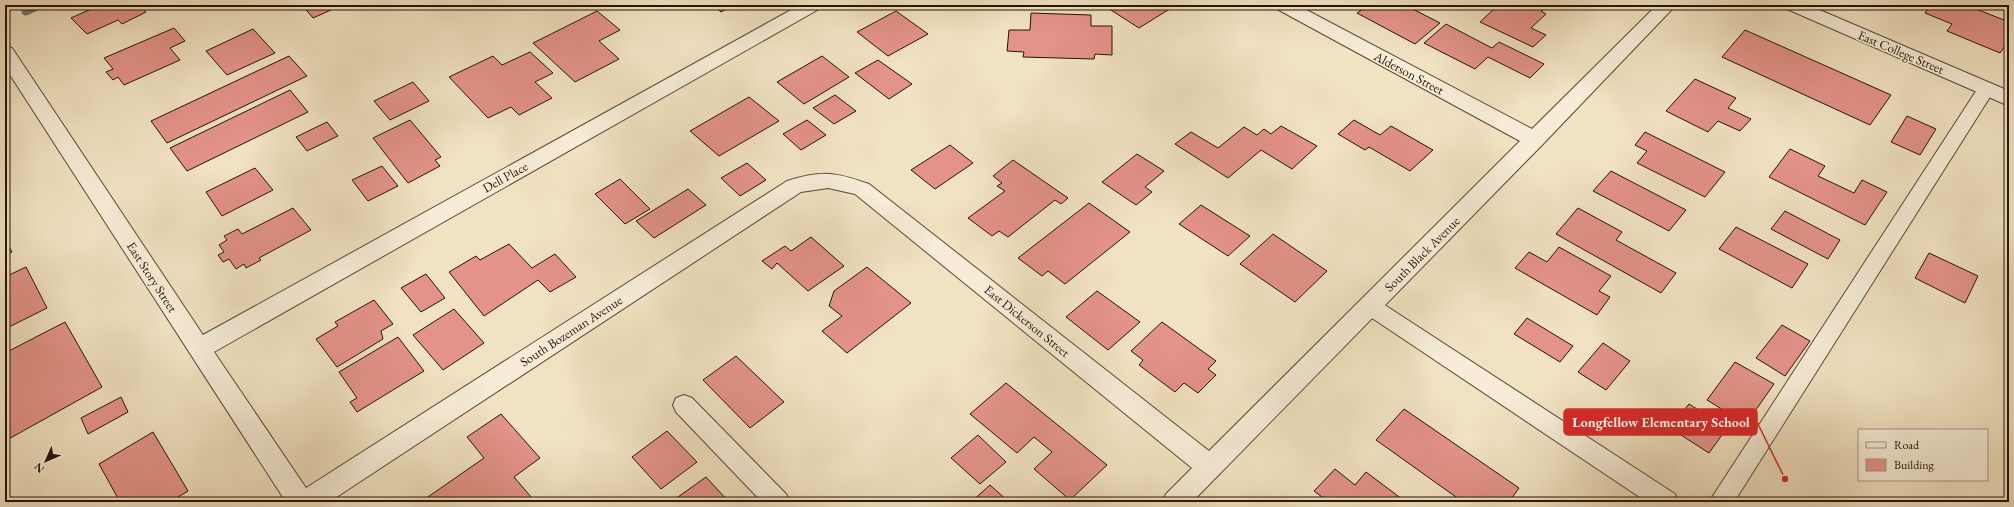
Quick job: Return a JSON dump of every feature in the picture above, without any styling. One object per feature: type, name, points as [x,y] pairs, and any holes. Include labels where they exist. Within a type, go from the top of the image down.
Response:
[{"type":"street","name":"Dell Place","points":[[199,349],[812,5]]},
{"type":"street","name":"Alderson Street","points":[[1283,5],[1534,140]]},
{"type":"street","name":"South Black Avenue","points":[[1175,502],[1667,5]]},
{"type":"street","name":"East College Street","points":[[1793,5],[2009,99]]},
{"type":"street","name":"East Story Street","points":[[5,52],[301,502]]},
{"type":"street","name":"South Bozeman Avenue","points":[[307,502],[794,186],[820,178],[841,181]]},
{"type":"street","name":"East Dickerson Street","points":[[841,181],[862,190],[1210,467]]},
{"type":"lane","points":[[1721,502],[1759,445],[1986,89]]},
{"type":"lane","points":[[1370,306],[1667,502]]},
{"type":"lane","points":[[684,405],[778,502]]},
{"type":"building","points":[[100,5],[155,5],[144,10],[146,12],[122,24],[118,20],[87,34],[71,18]]},
{"type":"building","points":[[302,5],[342,5],[313,18]]},
{"type":"building","points":[[713,5],[734,5],[721,12]]},
{"type":"building","points":[[1103,5],[1176,5],[1139,28]]},
{"type":"building","points":[[1368,5],[1405,5],[1440,23],[1415,44],[1357,13]]},
{"type":"building","points":[[1492,5],[1549,5],[1541,11],[1546,14],[1531,28],[1546,35],[1533,47],[1480,22],[1496,7]]},
{"type":"building","points":[[1931,5],[1966,5],[2009,22],[2009,40],[2000,53],[1947,31],[1952,24],[1925,13]]},
{"type":"building","points":[[597,11],[620,30],[599,41],[619,59],[575,82],[533,43]]},
{"type":"building","points":[[896,11],[928,34],[888,56],[857,32]]},
{"type":"building","points":[[1031,13],[1091,15],[1091,26],[1112,26],[1112,55],[1095,54],[1094,59],[1023,57],[1024,52],[1007,51],[1009,30],[1030,30]]},
{"type":"building","points":[[1446,24],[1492,48],[1499,42],[1544,64],[1530,78],[1488,57],[1475,69],[1424,43]]},
{"type":"building","points":[[174,28],[185,41],[170,48],[180,60],[124,85],[118,77],[113,80],[106,72],[113,69],[104,58]]},
{"type":"building","points":[[253,29],[275,53],[227,75],[206,51]]},
{"type":"building","points":[[1745,30],[1891,95],[1870,125],[1722,57]]},
{"type":"building","points":[[530,52],[553,73],[535,82],[552,98],[519,115],[511,107],[488,118],[449,77],[493,56],[502,65]]},
{"type":"building","points":[[289,56],[307,76],[167,143],[151,121]]},
{"type":"building","points":[[822,56],[849,77],[804,104],[777,82]]},
{"type":"building","points":[[878,60],[912,84],[889,99],[855,73]]},
{"type":"building","points":[[1695,79],[1736,98],[1728,108],[1751,119],[1740,131],[1718,121],[1708,132],[1666,111]]},
{"type":"building","points":[[413,82],[429,101],[390,120],[374,101]]},
{"type":"building","points":[[290,90],[308,112],[187,171],[170,148]]},
{"type":"building","points":[[835,95],[856,111],[834,124],[813,108]]},
{"type":"building","points":[[749,97],[779,121],[719,156],[690,131]]},
{"type":"building","points":[[1907,116],[1936,129],[1920,155],[1891,142]]},
{"type":"building","points":[[410,120],[441,157],[435,160],[440,166],[408,183],[373,138]]},
{"type":"building","points":[[807,120],[826,135],[801,150],[783,134]]},
{"type":"building","points":[[1354,120],[1380,135],[1391,126],[1433,150],[1410,171],[1369,147],[1365,150],[1338,134]]},
{"type":"building","points":[[327,122],[338,136],[307,151],[296,137]]},
{"type":"building","points":[[1281,126],[1317,146],[1292,169],[1261,150],[1228,178],[1175,144],[1191,132],[1218,148],[1244,127],[1257,135],[1264,129],[1271,134]]},
{"type":"building","points":[[1645,132],[1725,172],[1705,197],[1637,163],[1647,151],[1635,145]]},
{"type":"building","points":[[950,145],[973,163],[935,189],[911,170]]},
{"type":"building","points":[[1790,149],[1825,166],[1818,176],[1854,193],[1862,180],[1887,192],[1865,225],[1769,177]]},
{"type":"building","points":[[1137,154],[1164,171],[1145,187],[1152,192],[1136,205],[1102,182]]},
{"type":"building","points":[[1013,160],[1068,198],[1061,204],[1055,200],[1008,237],[999,231],[992,236],[968,218],[1005,191],[997,186],[1002,183],[993,176]]},
{"type":"building","points":[[747,163],[766,180],[740,196],[721,178]]},
{"type":"building","points":[[382,166],[398,186],[368,201],[352,180]]},
{"type":"building","points":[[255,168],[273,190],[222,216],[206,192]]},
{"type":"building","points":[[1611,171],[1686,210],[1669,231],[1593,191]]},
{"type":"building","points":[[620,179],[650,209],[625,224],[595,194]]},
{"type":"building","points":[[688,189],[706,205],[654,238],[636,221]]},
{"type":"building","points":[[1089,203],[1130,232],[1065,284],[1048,271],[1042,276],[1018,258]]},
{"type":"building","points":[[1201,205],[1250,236],[1228,256],[1179,224]]},
{"type":"building","points":[[293,208],[311,230],[259,258],[261,260],[246,268],[244,264],[236,269],[229,259],[223,262],[218,255],[224,252],[219,245],[227,240],[224,236],[238,229],[242,234]]},
{"type":"building","points":[[1578,208],[1622,232],[1616,240],[1676,273],[1661,293],[1556,234]]},
{"type":"building","points":[[1785,211],[1840,240],[1828,259],[1771,229]]},
{"type":"building","points":[[1736,227],[1808,264],[1792,288],[1719,249]]},
{"type":"building","points":[[1273,234],[1327,271],[1295,302],[1240,264]]},
{"type":"building","points":[[811,237],[844,266],[808,291],[777,263],[772,269],[762,261],[785,246],[791,251]]},
{"type":"building","points":[[5,240],[12,252],[5,255]]},
{"type":"building","points":[[509,244],[532,268],[555,254],[576,277],[550,292],[538,280],[484,316],[449,272],[476,256],[480,260]]},
{"type":"building","points":[[1559,247],[1611,276],[1599,291],[1610,297],[1597,315],[1515,268],[1529,252],[1547,262]]},
{"type":"building","points":[[1929,253],[1978,276],[1965,303],[1915,278]]},
{"type":"building","points":[[26,267],[47,308],[5,329],[5,277]]},
{"type":"building","points":[[867,267],[911,303],[847,353],[822,331],[842,316],[829,306],[834,291]]},
{"type":"building","points":[[426,274],[445,298],[421,312],[401,288]]},
{"type":"building","points":[[1097,291],[1140,322],[1108,350],[1066,317]]},
{"type":"building","points":[[374,300],[393,324],[381,331],[383,339],[337,367],[316,339],[338,326],[335,322]]},
{"type":"building","points":[[454,309],[484,343],[443,370],[413,335]]},
{"type":"building","points":[[1527,318],[1573,346],[1560,362],[1514,334]]},
{"type":"building","points":[[65,322],[102,387],[5,441],[5,353]]},
{"type":"building","points":[[1162,322],[1216,361],[1208,369],[1216,375],[1198,393],[1184,383],[1175,392],[1139,365],[1143,360],[1131,351]]},
{"type":"building","points":[[1782,325],[1810,341],[1785,376],[1756,358]]},
{"type":"building","points":[[398,337],[424,371],[357,412],[350,402],[357,398],[339,372]]},
{"type":"building","points":[[1603,343],[1630,361],[1606,390],[1578,372]]},
{"type":"building","points":[[736,356],[784,402],[750,428],[703,380]]},
{"type":"building","points":[[1735,362],[1774,384],[1746,424],[1707,400]]},
{"type":"building","points":[[1006,383],[1107,465],[1070,500],[1034,469],[1052,452],[1034,437],[1017,453],[970,414]]},
{"type":"building","points":[[121,397],[128,412],[88,434],[81,418]]},
{"type":"building","points":[[1689,404],[1727,428],[1709,453],[1670,428]]},
{"type":"building","points":[[1404,409],[1519,488],[1509,502],[1463,502],[1376,440]]},
{"type":"building","points":[[501,414],[540,458],[514,477],[531,497],[525,502],[427,502],[425,499],[484,458],[467,437]]},
{"type":"building","points":[[667,431],[697,462],[661,489],[632,457]]},
{"type":"building","points":[[153,432],[188,491],[170,502],[120,502],[99,464]]},
{"type":"building","points":[[978,435],[1006,462],[980,484],[951,458]]},
{"type":"building","points":[[1335,469],[1355,485],[1366,472],[1406,502],[1329,502],[1314,491]]},
{"type":"building","points":[[706,477],[729,502],[671,502]]},
{"type":"building","points":[[990,485],[1009,502],[971,502]]},
{"type":"waterway","points":[[26,11],[39,5]]},
{"type":"place","name":"Longfellow Elementary School","points":[[1785,479]]}]
